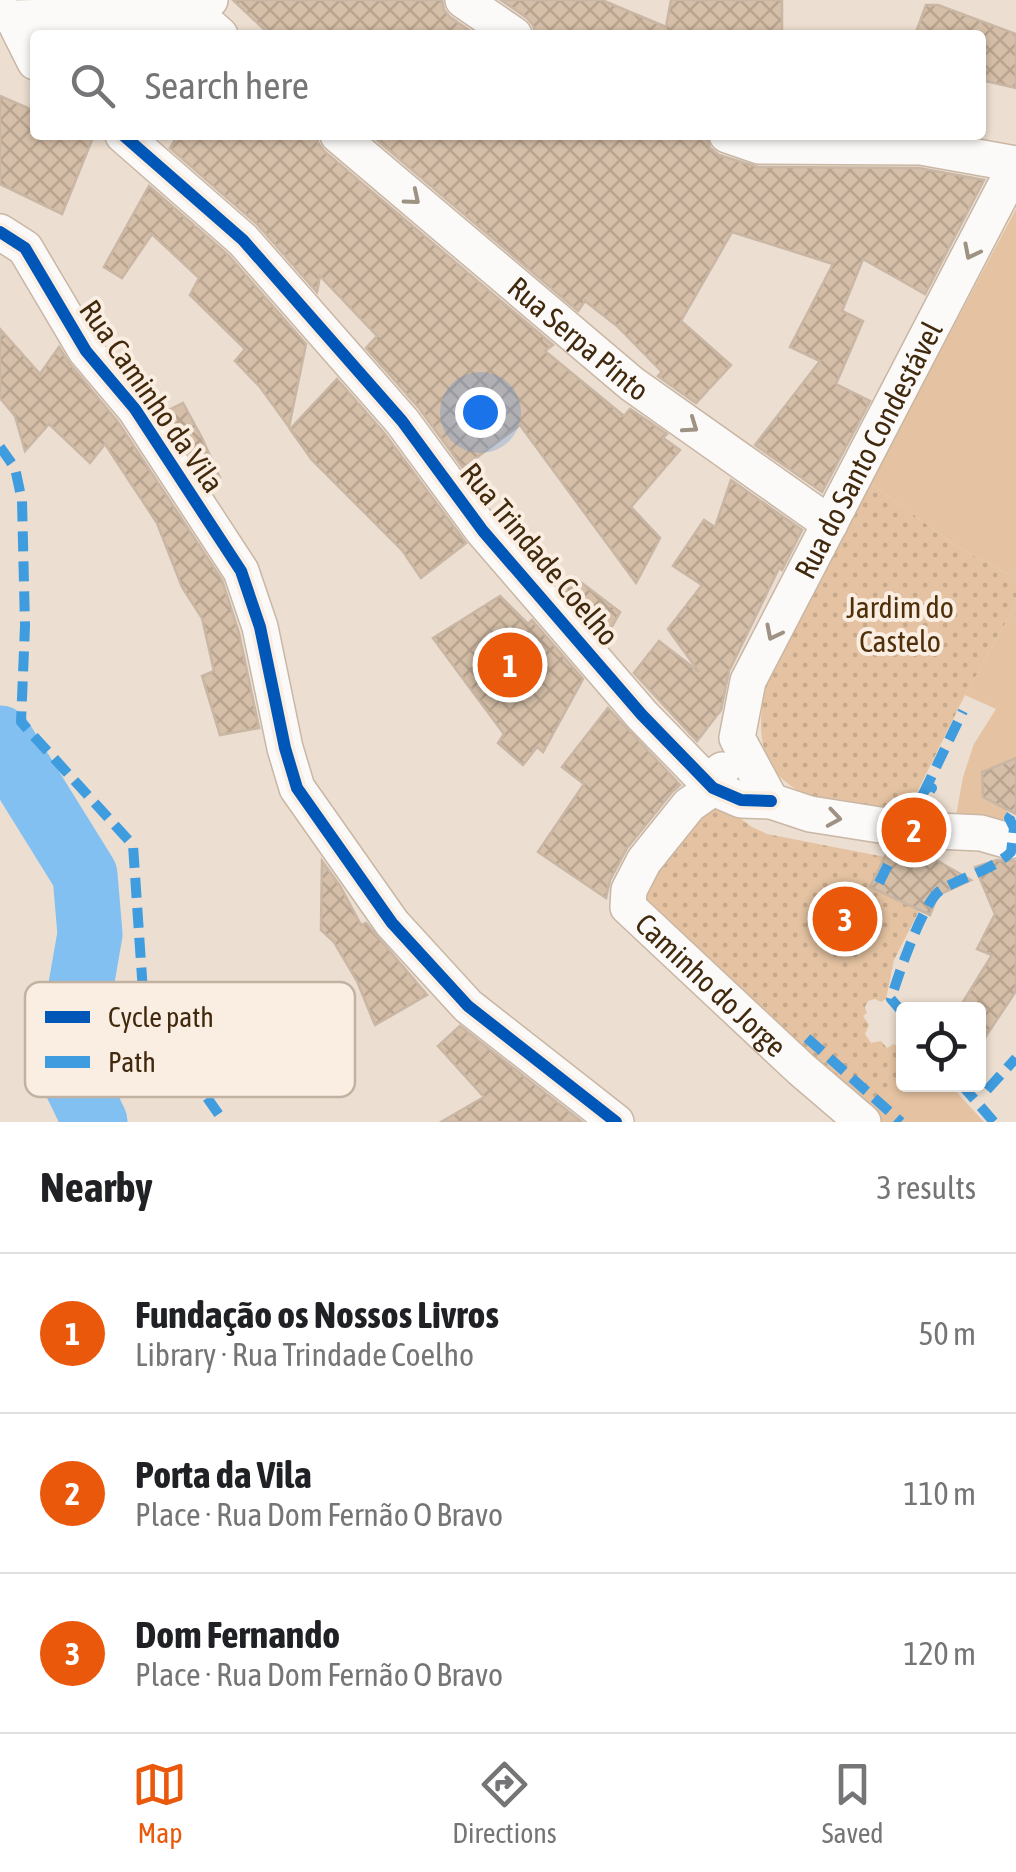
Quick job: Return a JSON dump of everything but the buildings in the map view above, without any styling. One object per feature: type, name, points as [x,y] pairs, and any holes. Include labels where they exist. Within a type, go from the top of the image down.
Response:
[{"type":"street","points":[[463,0],[507,30]]},
{"type":"street","points":[[6,15],[209,16]]},
{"type":"street","points":[[6,15],[30,54]]},
{"type":"street","name":"Rua Trindade Coelho","points":[[130,140],[244,240],[402,421],[483,531],[642,715],[713,788]]},
{"type":"street","name":"Rua Serpa Pínto","points":[[344,140],[632,384],[830,524]]},
{"type":"street","points":[[742,140],[759,146],[921,147],[1016,164]]},
{"type":"street","name":"Rua do Santo Condestável","points":[[713,788],[737,738],[748,681],[1016,164]]},
{"type":"street","name":"Rua Caminho da Vila","points":[[0,232],[25,248],[86,351],[134,409],[241,571],[260,627],[297,788],[392,923],[468,1006],[604,1113]]},
{"type":"street","points":[[737,738],[771,801]]},
{"type":"street","points":[[713,788],[741,800],[771,801],[810,814],[907,829],[981,833],[1009,840]]},
{"type":"street","name":"Caminho do Jorge","points":[[713,788],[688,805],[644,861],[629,890],[628,907],[862,1122]]},
{"type":"green space","points":[[1016,209],[1016,578],[959,548],[870,483]]},
{"type":"green space","name":"Jardim do Castelo","points":[[870,483],[959,548],[1016,578],[1016,604],[965,695],[903,821],[842,807],[793,788],[776,772],[765,751],[761,722],[766,685]]},
{"type":"green space","points":[[1016,604],[1016,768],[1004,763],[982,772],[983,797],[1008,810],[1001,824],[955,821],[974,744],[996,709],[965,695]]},
{"type":"green space","points":[[725,807],[767,834],[885,857],[921,907],[894,960],[886,999],[868,1001],[865,1007],[867,1013],[863,1016],[869,1025],[865,1034],[871,1043],[881,1041],[887,1048],[896,1046],[896,1089],[868,1114],[642,907],[648,869],[696,812]]},
{"type":"green space","points":[[896,1089],[956,1092],[984,1122],[878,1122],[868,1114]]},
{"type":"waterway","points":[[0,738],[85,875],[90,934],[82,982]]},
{"type":"waterway","points":[[83,1097],[95,1122]]},
{"type":"marked path","points":[[0,447],[15,468],[22,501],[25,626],[21,722],[133,845],[142,982]]},
{"type":"marked path","points":[[930,791],[932,788],[927,786],[963,711]]},
{"type":"marked path","points":[[879,883],[927,786]]},
{"type":"marked path","points":[[896,1005],[891,999],[927,908],[941,890],[1011,852],[1014,828],[1009,818],[1016,808]]},
{"type":"marked path","points":[[807,1038],[901,1122]]},
{"type":"marked path","points":[[987,1090],[1016,1058]]},
{"type":"marked path","points":[[968,1092],[994,1122]]},
{"type":"marked path","points":[[207,1097],[224,1122]]},
{"type":"cycle path","points":[[129,140],[243,240],[402,421],[483,531],[642,715],[713,788],[741,800],[771,801]]},
{"type":"cycle path","points":[[0,232],[25,248],[86,351],[135,409],[241,571],[260,627],[297,788],[392,923],[468,1006],[616,1122]]},
{"type":"place","name":"Fundação os Nossos Livros","points":[[510,665]]},
{"type":"place","name":"Porta da Vila","points":[[914,830]]},
{"type":"place","name":"Dom Fernando","points":[[845,919]]}]
